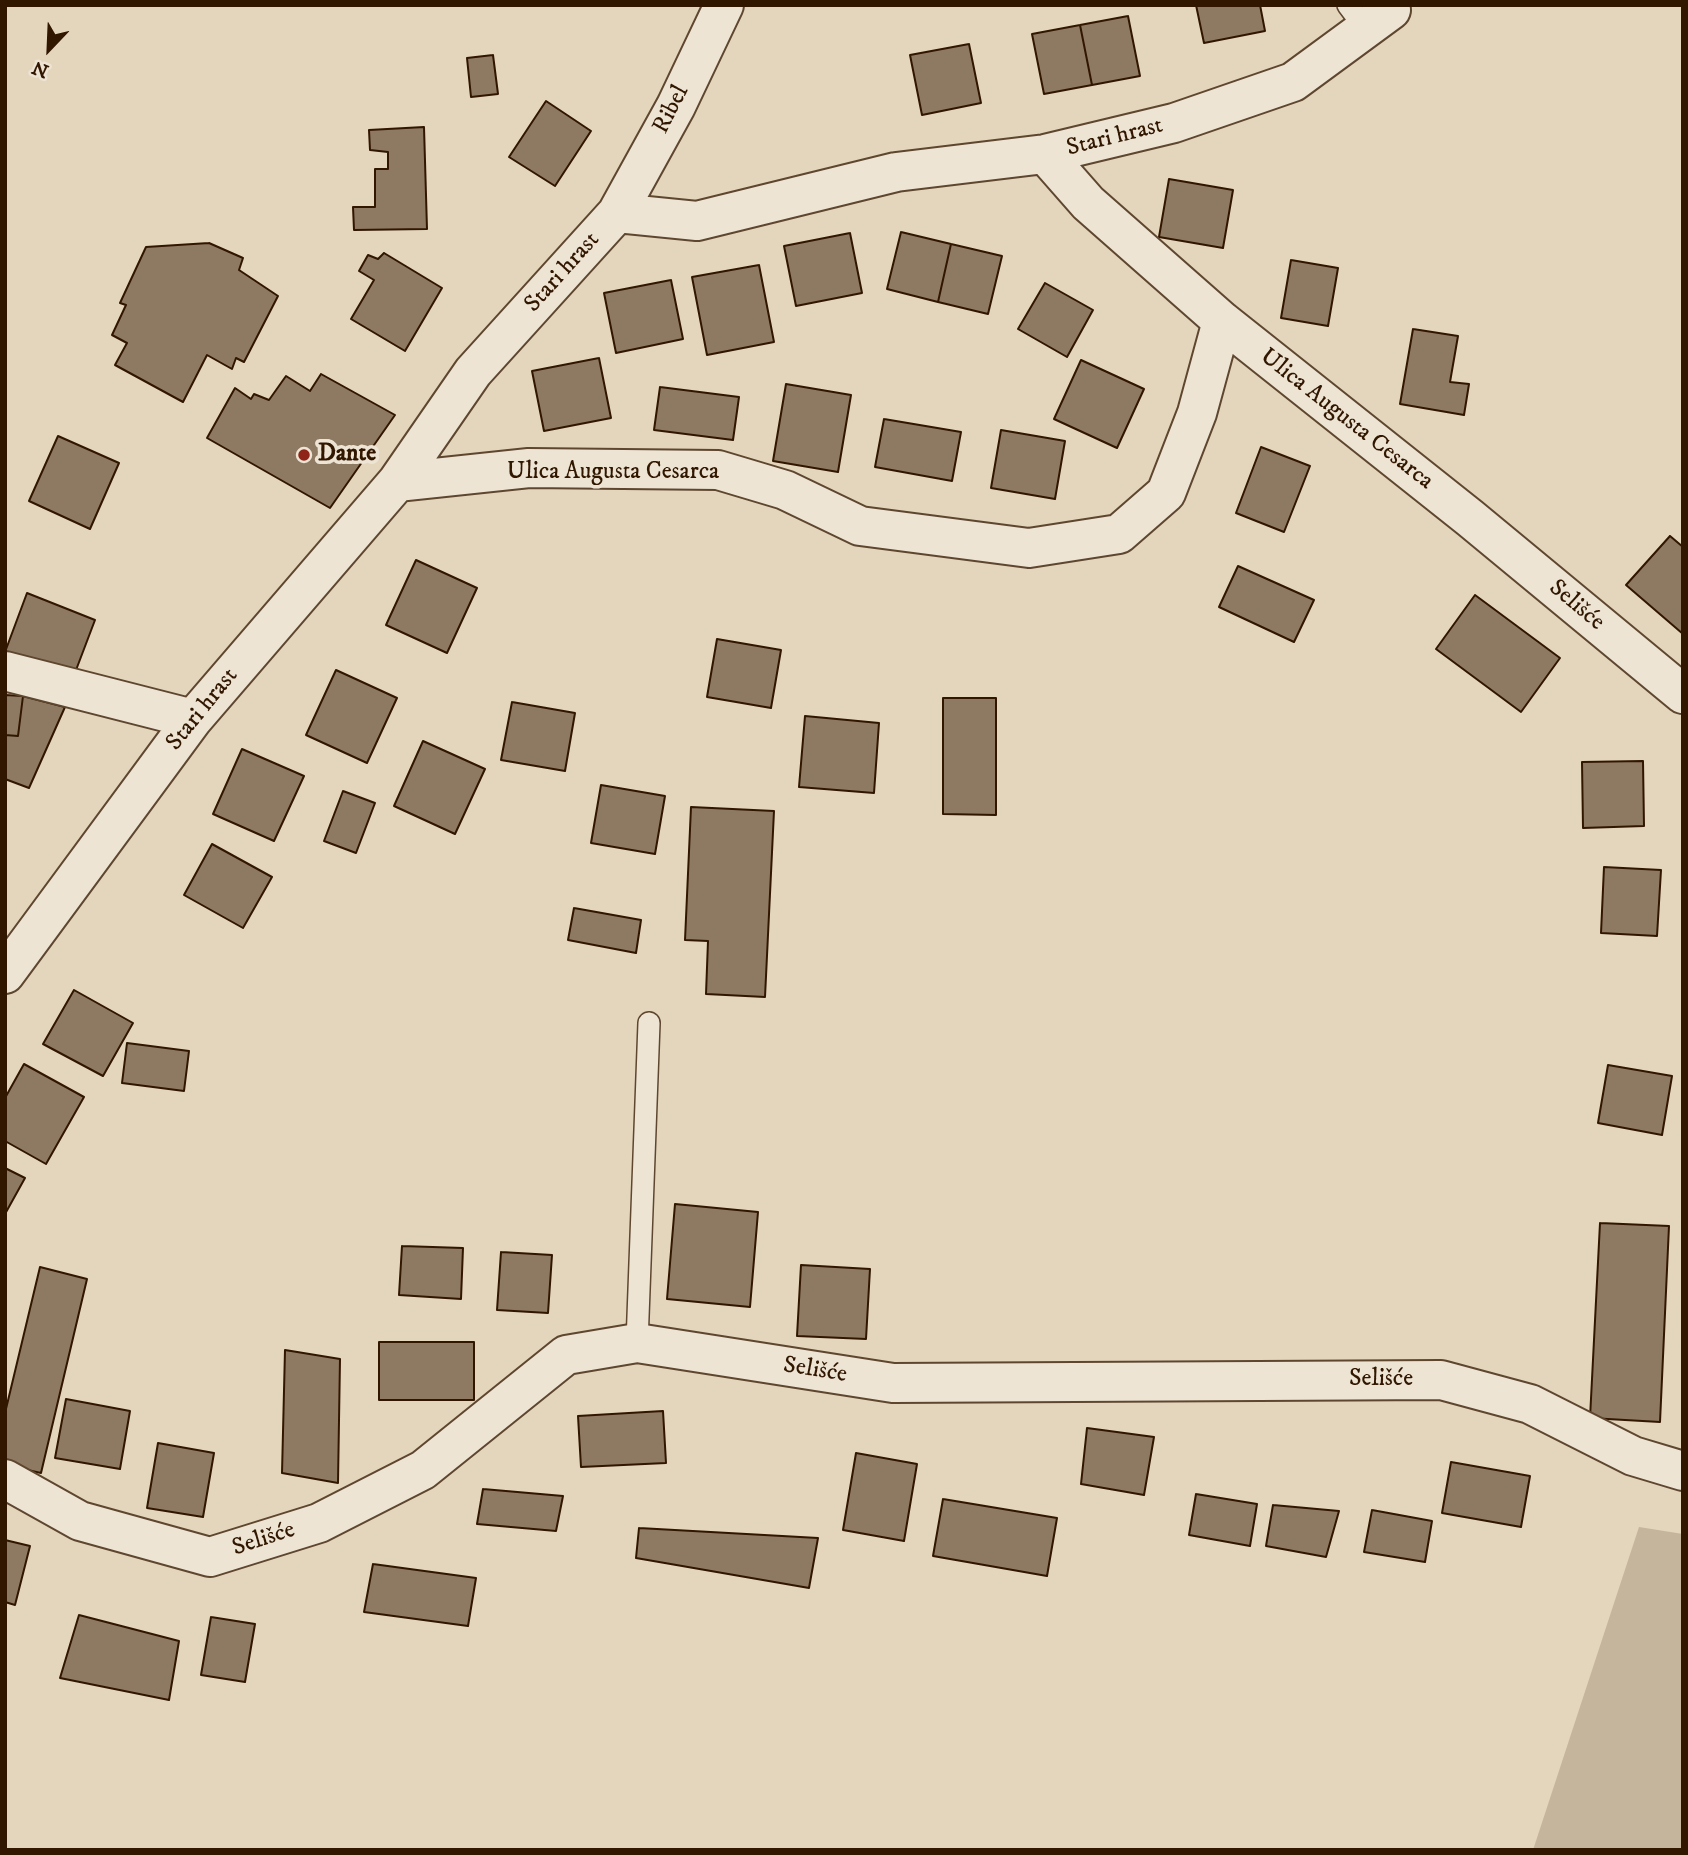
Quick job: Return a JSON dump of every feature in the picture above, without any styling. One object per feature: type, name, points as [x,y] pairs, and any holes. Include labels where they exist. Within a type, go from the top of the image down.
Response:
[{"type":"street","name":"Ribel","points":[[617,213],[676,106],[724,5]]},
{"type":"street","name":"Stari hrast","points":[[5,974],[193,719],[397,482],[473,372],[617,213],[697,221],[896,172],[1045,154],[1174,123],[1293,82],[1375,12]]},
{"type":"street","name":"Ulica Augusta Cesarca","points":[[1045,154],[1088,204],[1222,321],[1470,518]]},
{"type":"street","name":"Ulica Augusta Cesarca","points":[[397,482],[529,468],[718,470],[785,490],[860,526],[1029,548],[1119,534],[1166,493],[1197,413],[1222,321]]},
{"type":"street","name":"Selišće","points":[[1470,518],[1683,694]]},
{"type":"street","points":[[5,671],[193,719]]},
{"type":"street","name":"Selišće","points":[[5,1479],[80,1521],[210,1557],[319,1523],[423,1470],[566,1355],[637,1343],[893,1383],[1441,1380],[1530,1404],[1633,1455],[1683,1471]]},
{"type":"lane","points":[[637,1343],[649,1023]]},
{"type":"shaded area","points":[[1639,1527],[1683,1534],[1683,1850],[1533,1850]]},
{"type":"building","points":[[1196,5],[1260,5],[1265,31],[1204,43]]},
{"type":"building","points":[[1128,16],[1140,76],[1092,85],[1080,25]]},
{"type":"building","points":[[1080,25],[1092,85],[1044,94],[1032,34]]},
{"type":"building","points":[[969,44],[981,103],[922,115],[910,55]]},
{"type":"building","points":[[493,55],[498,94],[471,97],[467,58]]},
{"type":"building","points":[[546,101],[591,131],[555,186],[509,157]]},
{"type":"building","points":[[424,127],[427,229],[354,230],[353,207],[375,207],[375,169],[388,169],[388,152],[370,150],[369,130]]},
{"type":"building","points":[[1169,179],[1233,190],[1223,248],[1159,237]]},
{"type":"building","points":[[901,232],[951,244],[938,302],[887,289]]},
{"type":"building","points":[[850,233],[862,293],[796,306],[784,246]]},
{"type":"building","points":[[209,243],[243,258],[239,270],[278,296],[244,362],[236,358],[232,369],[207,355],[183,402],[115,365],[127,343],[112,335],[126,305],[120,303],[146,247]]},
{"type":"building","points":[[951,244],[1002,256],[988,314],[938,302]]},
{"type":"building","points":[[384,253],[442,288],[405,351],[351,319],[374,280],[359,271],[368,255],[378,259]]},
{"type":"building","points":[[1291,260],[1338,268],[1328,326],[1281,318]]},
{"type":"building","points":[[759,265],[774,342],[707,355],[692,277]]},
{"type":"building","points":[[671,280],[683,339],[616,353],[604,293]]},
{"type":"building","points":[[1045,283],[1093,310],[1067,357],[1018,329]]},
{"type":"building","points":[[1413,329],[1458,336],[1450,382],[1469,384],[1464,415],[1400,404]]},
{"type":"building","points":[[599,358],[611,418],[544,431],[532,371]]},
{"type":"building","points":[[1081,360],[1144,389],[1117,448],[1054,419]]},
{"type":"building","points":[[321,374],[395,415],[330,508],[207,438],[235,388],[251,399],[254,394],[269,400],[286,376],[310,391]]},
{"type":"building","points":[[786,384],[851,395],[838,472],[773,461]]},
{"type":"building","points":[[660,387],[739,397],[733,440],[654,430]]},
{"type":"building","points":[[884,419],[961,432],[952,481],[875,467]]},
{"type":"building","points":[[1001,430],[1065,441],[1055,499],[991,488]]},
{"type":"building","points":[[58,436],[119,463],[90,529],[29,501]]},
{"type":"building","points":[[1261,447],[1310,466],[1284,532],[1236,513]]},
{"type":"building","points":[[1670,536],[1683,547],[1683,634],[1626,585]]},
{"type":"building","points":[[416,560],[477,588],[447,653],[386,625]]},
{"type":"building","points":[[1238,566],[1314,600],[1294,642],[1219,607]]},
{"type":"building","points":[[27,593],[95,620],[73,678],[5,652]]},
{"type":"building","points":[[1475,595],[1560,658],[1521,712],[1436,649]]},
{"type":"building","points":[[717,639],[781,650],[771,708],[707,697]]},
{"type":"building","points":[[336,670],[397,698],[367,763],[306,735]]},
{"type":"building","points":[[5,695],[23,696],[18,736],[5,735]]},
{"type":"building","points":[[23,696],[65,707],[29,788],[5,779],[5,735],[18,736]]},
{"type":"building","points":[[943,698],[996,698],[996,815],[943,814]]},
{"type":"building","points":[[512,702],[575,713],[565,771],[501,760]]},
{"type":"building","points":[[805,716],[879,723],[874,793],[799,787]]},
{"type":"building","points":[[423,741],[485,769],[455,834],[394,806]]},
{"type":"building","points":[[242,749],[304,776],[274,841],[213,814]]},
{"type":"building","points":[[1643,761],[1644,826],[1583,828],[1582,762]]},
{"type":"building","points":[[601,785],[665,796],[655,854],[591,843]]},
{"type":"building","points":[[343,791],[375,803],[356,853],[324,841]]},
{"type":"building","points":[[691,807],[774,811],[765,997],[706,994],[708,941],[685,940]]},
{"type":"building","points":[[212,844],[272,877],[243,928],[184,895]]},
{"type":"building","points":[[1604,867],[1661,870],[1657,936],[1601,933]]},
{"type":"building","points":[[574,908],[641,920],[636,953],[568,940]]},
{"type":"building","points":[[74,990],[133,1023],[103,1076],[43,1044]]},
{"type":"building","points":[[127,1043],[189,1051],[184,1091],[122,1083]]},
{"type":"building","points":[[24,1064],[84,1097],[46,1164],[5,1141],[5,1098]]},
{"type":"building","points":[[1608,1065],[1672,1076],[1662,1135],[1598,1123]]},
{"type":"building","points":[[5,1168],[25,1178],[5,1214]]},
{"type":"building","points":[[675,1204],[758,1212],[750,1307],[667,1299]]},
{"type":"building","points":[[1600,1223],[1669,1226],[1660,1422],[1590,1418]]},
{"type":"building","points":[[402,1246],[463,1248],[461,1299],[399,1295]]},
{"type":"building","points":[[501,1252],[552,1255],[548,1313],[497,1310]]},
{"type":"building","points":[[801,1265],[870,1269],[866,1339],[797,1336]]},
{"type":"building","points":[[40,1267],[87,1279],[41,1473],[5,1465],[5,1413]]},
{"type":"building","points":[[379,1342],[474,1342],[474,1400],[379,1400]]},
{"type":"building","points":[[285,1350],[340,1359],[338,1483],[282,1473]]},
{"type":"building","points":[[66,1399],[130,1411],[120,1469],[55,1458]]},
{"type":"building","points":[[663,1411],[666,1463],[581,1467],[578,1416]]},
{"type":"building","points":[[1087,1428],[1154,1437],[1144,1495],[1081,1484]]},
{"type":"building","points":[[158,1443],[214,1453],[203,1517],[147,1508]]},
{"type":"building","points":[[856,1453],[917,1464],[904,1541],[843,1530]]},
{"type":"building","points":[[1451,1462],[1530,1476],[1521,1527],[1442,1513]]},
{"type":"building","points":[[483,1489],[563,1496],[556,1531],[477,1524]]},
{"type":"building","points":[[1196,1494],[1257,1504],[1250,1546],[1189,1535]]},
{"type":"building","points":[[943,1499],[1057,1518],[1047,1576],[933,1556]]},
{"type":"building","points":[[1273,1505],[1339,1511],[1326,1557],[1266,1546]]},
{"type":"building","points":[[1372,1510],[1432,1521],[1425,1562],[1364,1552]]},
{"type":"building","points":[[639,1528],[818,1538],[809,1588],[636,1558]]},
{"type":"building","points":[[5,1540],[30,1546],[15,1605],[5,1602]]},
{"type":"building","points":[[373,1564],[476,1578],[468,1626],[364,1612]]},
{"type":"building","points":[[79,1615],[179,1641],[169,1700],[60,1678]]},
{"type":"building","points":[[211,1617],[255,1624],[245,1682],[201,1675]]},
{"type":"place","name":"Dante","points":[[304,455]]}]
